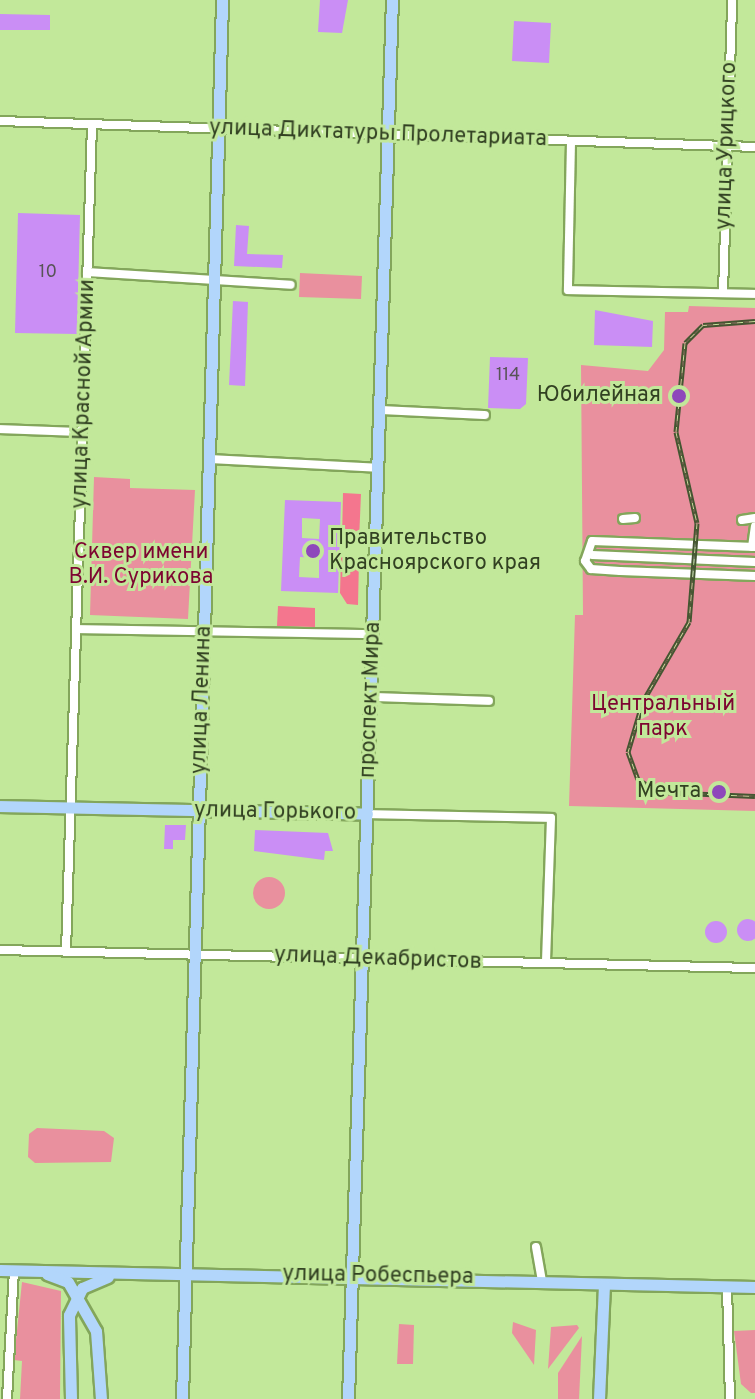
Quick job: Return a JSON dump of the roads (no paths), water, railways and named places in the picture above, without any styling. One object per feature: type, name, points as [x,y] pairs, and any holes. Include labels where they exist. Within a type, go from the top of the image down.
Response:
[{"type":"main road","name":"улица Ленина","points":[[182,1399],[222,0]]},
{"type":"main road","name":"проспект Мира","points":[[348,1399],[392,0]]},
{"type":"main road","name":"улица Горького","points":[[0,806],[367,814]]},
{"type":"main road","name":"улица Робеспьера","points":[[0,1270],[755,1287]]},
{"type":"main road","points":[[39,1271],[68,1282],[96,1331],[101,1399]]},
{"type":"main road","points":[[71,1399],[67,1331],[77,1295],[96,1279],[133,1274]]},
{"type":"main road","points":[[599,1399],[604,1285]]},
{"type":"street","name":"улица Урицкого","points":[[723,293],[724,147],[732,0]]},
{"type":"street","name":"улица Диктатуры Пролетариата","points":[[0,121],[755,147]]},
{"type":"street","name":"улица Красной Армии","points":[[66,952],[92,124]]},
{"type":"street","points":[[571,142],[568,290],[755,294]]},
{"type":"street","points":[[87,272],[291,285]]},
{"type":"street","points":[[380,410],[485,415]]},
{"type":"street","points":[[0,429],[82,432]]},
{"type":"street","points":[[209,459],[378,468]]},
{"type":"street","points":[[623,519],[635,518]]},
{"type":"street","points":[[742,520],[755,518]]},
{"type":"street","points":[[755,526],[754,547],[592,541],[585,549],[592,555],[755,562]]},
{"type":"street","points":[[592,555],[585,561],[591,569],[755,576]]},
{"type":"street","points":[[77,629],[373,634]]},
{"type":"street","points":[[371,697],[489,701]]},
{"type":"street","name":"улица Горького","points":[[367,814],[551,818],[546,963]]},
{"type":"street","name":"улица Декабристов","points":[[0,950],[755,968]]},
{"type":"street","points":[[536,1247],[542,1280]]},
{"type":"street","points":[[7,1399],[14,1271]]},
{"type":"street","points":[[727,1286],[730,1399]]},
{"type":"railway","points":[[755,321],[703,325],[685,343],[676,432],[697,523],[689,622],[643,701],[628,752],[638,779],[659,792],[755,796]]},
{"type":"place","name":"Юбилейная","points":[[679,396]]},
{"type":"place","name":"Правительство Красноярского края","points":[[313,551]]},
{"type":"place","name":"Мечта","points":[[719,792]]},
{"type":"park label","name":"Сквер имени В.И. Сурикова","points":[[141,564]]},
{"type":"park label","name":"Центральный парк","points":[[663,716]]}]
